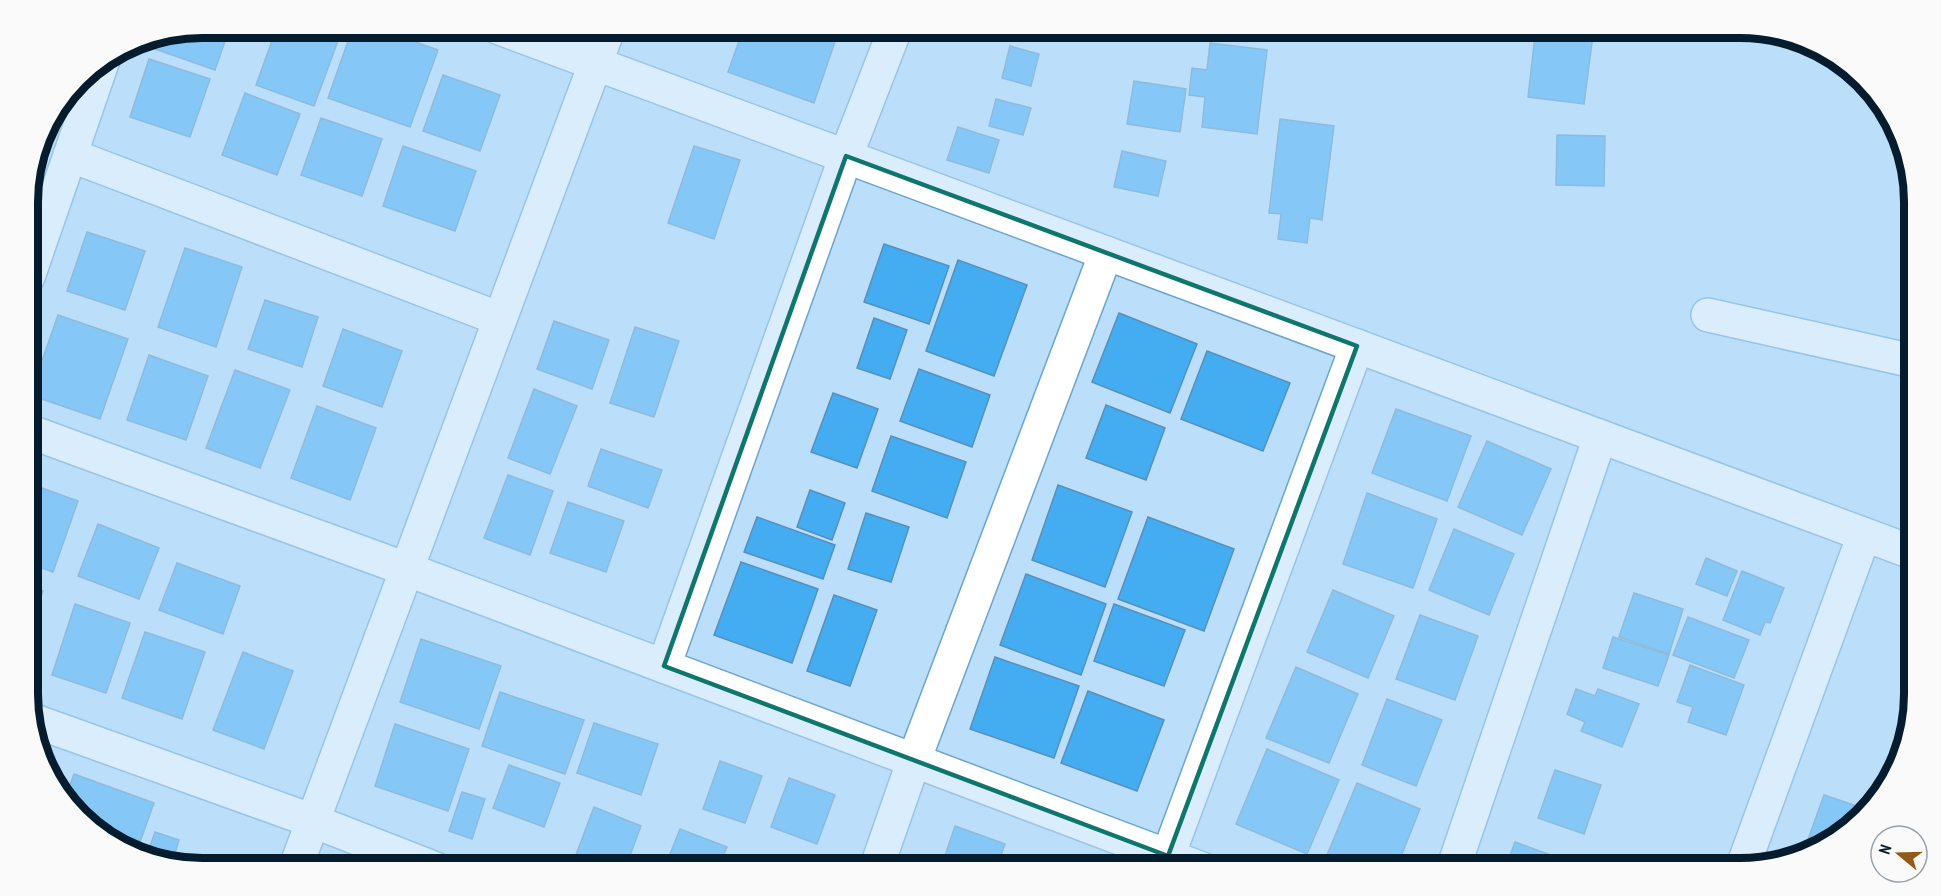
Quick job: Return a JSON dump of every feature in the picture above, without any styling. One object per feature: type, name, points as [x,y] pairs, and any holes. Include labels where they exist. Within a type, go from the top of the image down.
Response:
[{"type":"street","points":[[526,38],[1904,549]]},
{"type":"street","points":[[299,858],[605,38]]},
{"type":"street","points":[[664,666],[846,156],[892,38]]},
{"type":"street","points":[[38,249],[98,74]]},
{"type":"street","points":[[70,155],[500,319]]},
{"type":"street","points":[[880,858],[914,760],[1107,253]]},
{"type":"street","points":[[1708,315],[1904,359]]},
{"type":"street","points":[[1168,856],[1356,346]]},
{"type":"street","points":[[38,435],[406,569],[1173,858]]},
{"type":"street","points":[[1457,858],[1600,437]]},
{"type":"street","points":[[1746,858],[1864,535]]},
{"type":"street","points":[[40,723],[313,821],[408,858]]},
{"type":"highlighted area","points":[[846,156],[1357,346],[1168,856],[664,666]]},
{"type":"building","points":[[191,38],[226,38],[215,70],[155,49],[157,44],[170,41]]},
{"type":"building","points":[[273,38],[339,38],[314,106],[256,85]]},
{"type":"building","points":[[349,38],[404,38],[438,50],[410,127],[328,98]]},
{"type":"building","points":[[740,38],[836,38],[814,103],[728,72]]},
{"type":"building","points":[[1535,38],[1593,38],[1584,104],[1528,97]]},
{"type":"building","points":[[1210,43],[1267,50],[1257,134],[1202,127],[1205,97],[1189,95],[1192,68],[1207,70]]},
{"type":"building","points":[[1010,46],[1039,54],[1031,86],[1002,78]]},
{"type":"building","points":[[149,59],[210,79],[190,137],[130,117]]},
{"type":"building","points":[[443,75],[500,95],[480,151],[423,131]]},
{"type":"building","points":[[1134,81],[1186,89],[1180,132],[1127,124]]},
{"type":"building","points":[[245,93],[300,114],[277,175],[222,155]]},
{"type":"building","points":[[996,99],[1031,108],[1023,135],[989,126]]},
{"type":"building","points":[[321,118],[382,139],[362,196],[301,175]]},
{"type":"building","points":[[1280,119],[1334,126],[1322,220],[1310,218],[1307,243],[1278,239],[1281,214],[1269,213]]},
{"type":"building","points":[[958,127],[999,140],[989,173],[947,160]]},
{"type":"building","points":[[1557,135],[1605,136],[1604,186],[1556,185]]},
{"type":"building","points":[[403,146],[476,171],[455,231],[383,206]]},
{"type":"building","points":[[694,146],[740,160],[714,239],[668,223]]},
{"type":"building","points":[[1122,151],[1166,161],[1158,196],[1114,187]]},
{"type":"building","points":[[87,232],[145,251],[125,310],[67,291]]},
{"type":"building","points":[[884,244],[949,266],[929,324],[864,302]]},
{"type":"building","points":[[185,248],[242,267],[216,347],[158,327]]},
{"type":"building","points":[[958,260],[1027,285],[994,376],[926,351]]},
{"type":"building","points":[[265,300],[318,317],[302,367],[248,349]]},
{"type":"building","points":[[1119,313],[1197,344],[1170,413],[1092,382]]},
{"type":"building","points":[[58,315],[128,339],[100,419],[38,398],[38,372]]},
{"type":"building","points":[[874,318],[907,330],[890,379],[857,368]]},
{"type":"building","points":[[554,321],[609,340],[592,389],[537,369]]},
{"type":"building","points":[[635,327],[679,341],[654,417],[610,403]]},
{"type":"building","points":[[343,329],[402,351],[382,407],[323,386]]},
{"type":"building","points":[[1207,351],[1290,383],[1263,451],[1181,419]]},
{"type":"building","points":[[149,355],[208,376],[186,440],[127,420]]},
{"type":"building","points":[[919,369],[990,395],[972,447],[900,421]]},
{"type":"building","points":[[235,370],[290,390],[260,468],[206,448]]},
{"type":"building","points":[[534,389],[577,406],[550,474],[508,458]]},
{"type":"building","points":[[833,393],[878,409],[857,468],[811,452]]},
{"type":"building","points":[[1106,405],[1165,428],[1146,480],[1086,458]]},
{"type":"building","points":[[317,406],[376,428],[350,500],[291,478]]},
{"type":"building","points":[[1396,409],[1471,436],[1447,501],[1372,473]]},
{"type":"building","points":[[891,436],[966,462],[947,518],[872,491]]},
{"type":"building","points":[[1487,441],[1551,469],[1522,535],[1458,507]]},
{"type":"building","points":[[601,449],[662,470],[648,508],[588,486]]},
{"type":"building","points":[[508,475],[553,491],[530,555],[484,538]]},
{"type":"building","points":[[1058,485],[1132,512],[1105,587],[1032,560]]},
{"type":"building","points":[[38,487],[78,501],[53,572],[38,567]]},
{"type":"building","points":[[810,490],[845,503],[832,540],[797,527]]},
{"type":"building","points":[[1367,493],[1437,519],[1413,588],[1343,564]]},
{"type":"building","points":[[568,502],[624,521],[606,572],[550,553]]},
{"type":"building","points":[[866,513],[909,527],[891,582],[848,569]]},
{"type":"building","points":[[757,517],[835,545],[823,579],[744,552]]},
{"type":"building","points":[[1148,517],[1234,549],[1204,631],[1118,599]]},
{"type":"building","points":[[98,524],[159,548],[139,599],[78,576]]},
{"type":"building","points":[[1454,529],[1514,554],[1489,615],[1429,590]]},
{"type":"building","points":[[1706,558],[1737,571],[1727,596],[1696,584]]},
{"type":"building","points":[[741,562],[818,589],[792,663],[714,635]]},
{"type":"building","points":[[177,563],[240,586],[223,634],[159,610]]},
{"type":"building","points":[[1742,571],[1784,588],[1770,623],[1765,622],[1760,635],[1723,620]]},
{"type":"building","points":[[1026,574],[1106,604],[1081,675],[1000,645]]},
{"type":"building","points":[[38,589],[43,591],[38,604]]},
{"type":"building","points":[[1333,590],[1394,616],[1368,678],[1307,652]]},
{"type":"building","points":[[1634,593],[1683,609],[1669,654],[1619,637]]},
{"type":"building","points":[[834,595],[877,610],[850,686],[807,671]]},
{"type":"building","points":[[75,604],[130,623],[106,693],[52,675]]},
{"type":"building","points":[[1114,604],[1185,630],[1164,686],[1094,661]]},
{"type":"building","points":[[1420,615],[1478,636],[1455,700],[1396,679]]},
{"type":"building","points":[[1688,617],[1749,640],[1734,678],[1673,655]]},
{"type":"building","points":[[145,632],[205,652],[182,719],[122,698]]},
{"type":"building","points":[[1613,637],[1669,655],[1658,686],[1603,668]]},
{"type":"building","points":[[421,639],[501,666],[479,729],[400,702]]},
{"type":"building","points":[[243,652],[293,671],[264,749],[213,730]]},
{"type":"building","points":[[995,657],[1079,686],[1054,758],[970,729]]},
{"type":"building","points":[[1690,665],[1744,685],[1726,735],[1688,722],[1693,707],[1677,702]]},
{"type":"building","points":[[1296,667],[1358,694],[1329,763],[1266,738]]},
{"type":"building","points":[[1576,689],[1595,696],[1598,689],[1639,704],[1622,747],[1581,731],[1585,722],[1567,714]]},
{"type":"building","points":[[1088,691],[1164,720],[1137,791],[1061,763]]},
{"type":"building","points":[[500,692],[584,720],[565,774],[482,746]]},
{"type":"building","points":[[1387,699],[1442,720],[1416,786],[1362,765]]},
{"type":"building","points":[[594,723],[658,744],[641,795],[577,773]]},
{"type":"building","points":[[395,724],[469,749],[448,811],[375,786]]},
{"type":"building","points":[[1267,749],[1339,780],[1307,854],[1236,824]]},
{"type":"building","points":[[720,761],[762,776],[745,823],[703,809]]},
{"type":"building","points":[[509,765],[560,783],[544,827],[493,808]]},
{"type":"building","points":[[1555,770],[1601,785],[1584,834],[1538,818]]},
{"type":"building","points":[[74,774],[154,803],[139,846],[102,825],[68,790]]},
{"type":"building","points":[[789,778],[835,795],[817,844],[771,827]]},
{"type":"building","points":[[1357,783],[1420,809],[1400,858],[1334,858],[1327,855]]},
{"type":"building","points":[[462,792],[485,799],[472,839],[449,831]]},
{"type":"building","points":[[1824,795],[1859,807],[1831,831],[1806,844]]},
{"type":"building","points":[[594,807],[641,826],[629,858],[575,858]]},
{"type":"building","points":[[955,826],[1005,844],[1000,858],[945,856]]},
{"type":"building","points":[[680,829],[727,847],[722,858],[668,858]]},
{"type":"building","points":[[155,832],[179,840],[174,856],[149,850]]},
{"type":"building","points":[[1515,842],[1559,858],[1509,858]]}]
